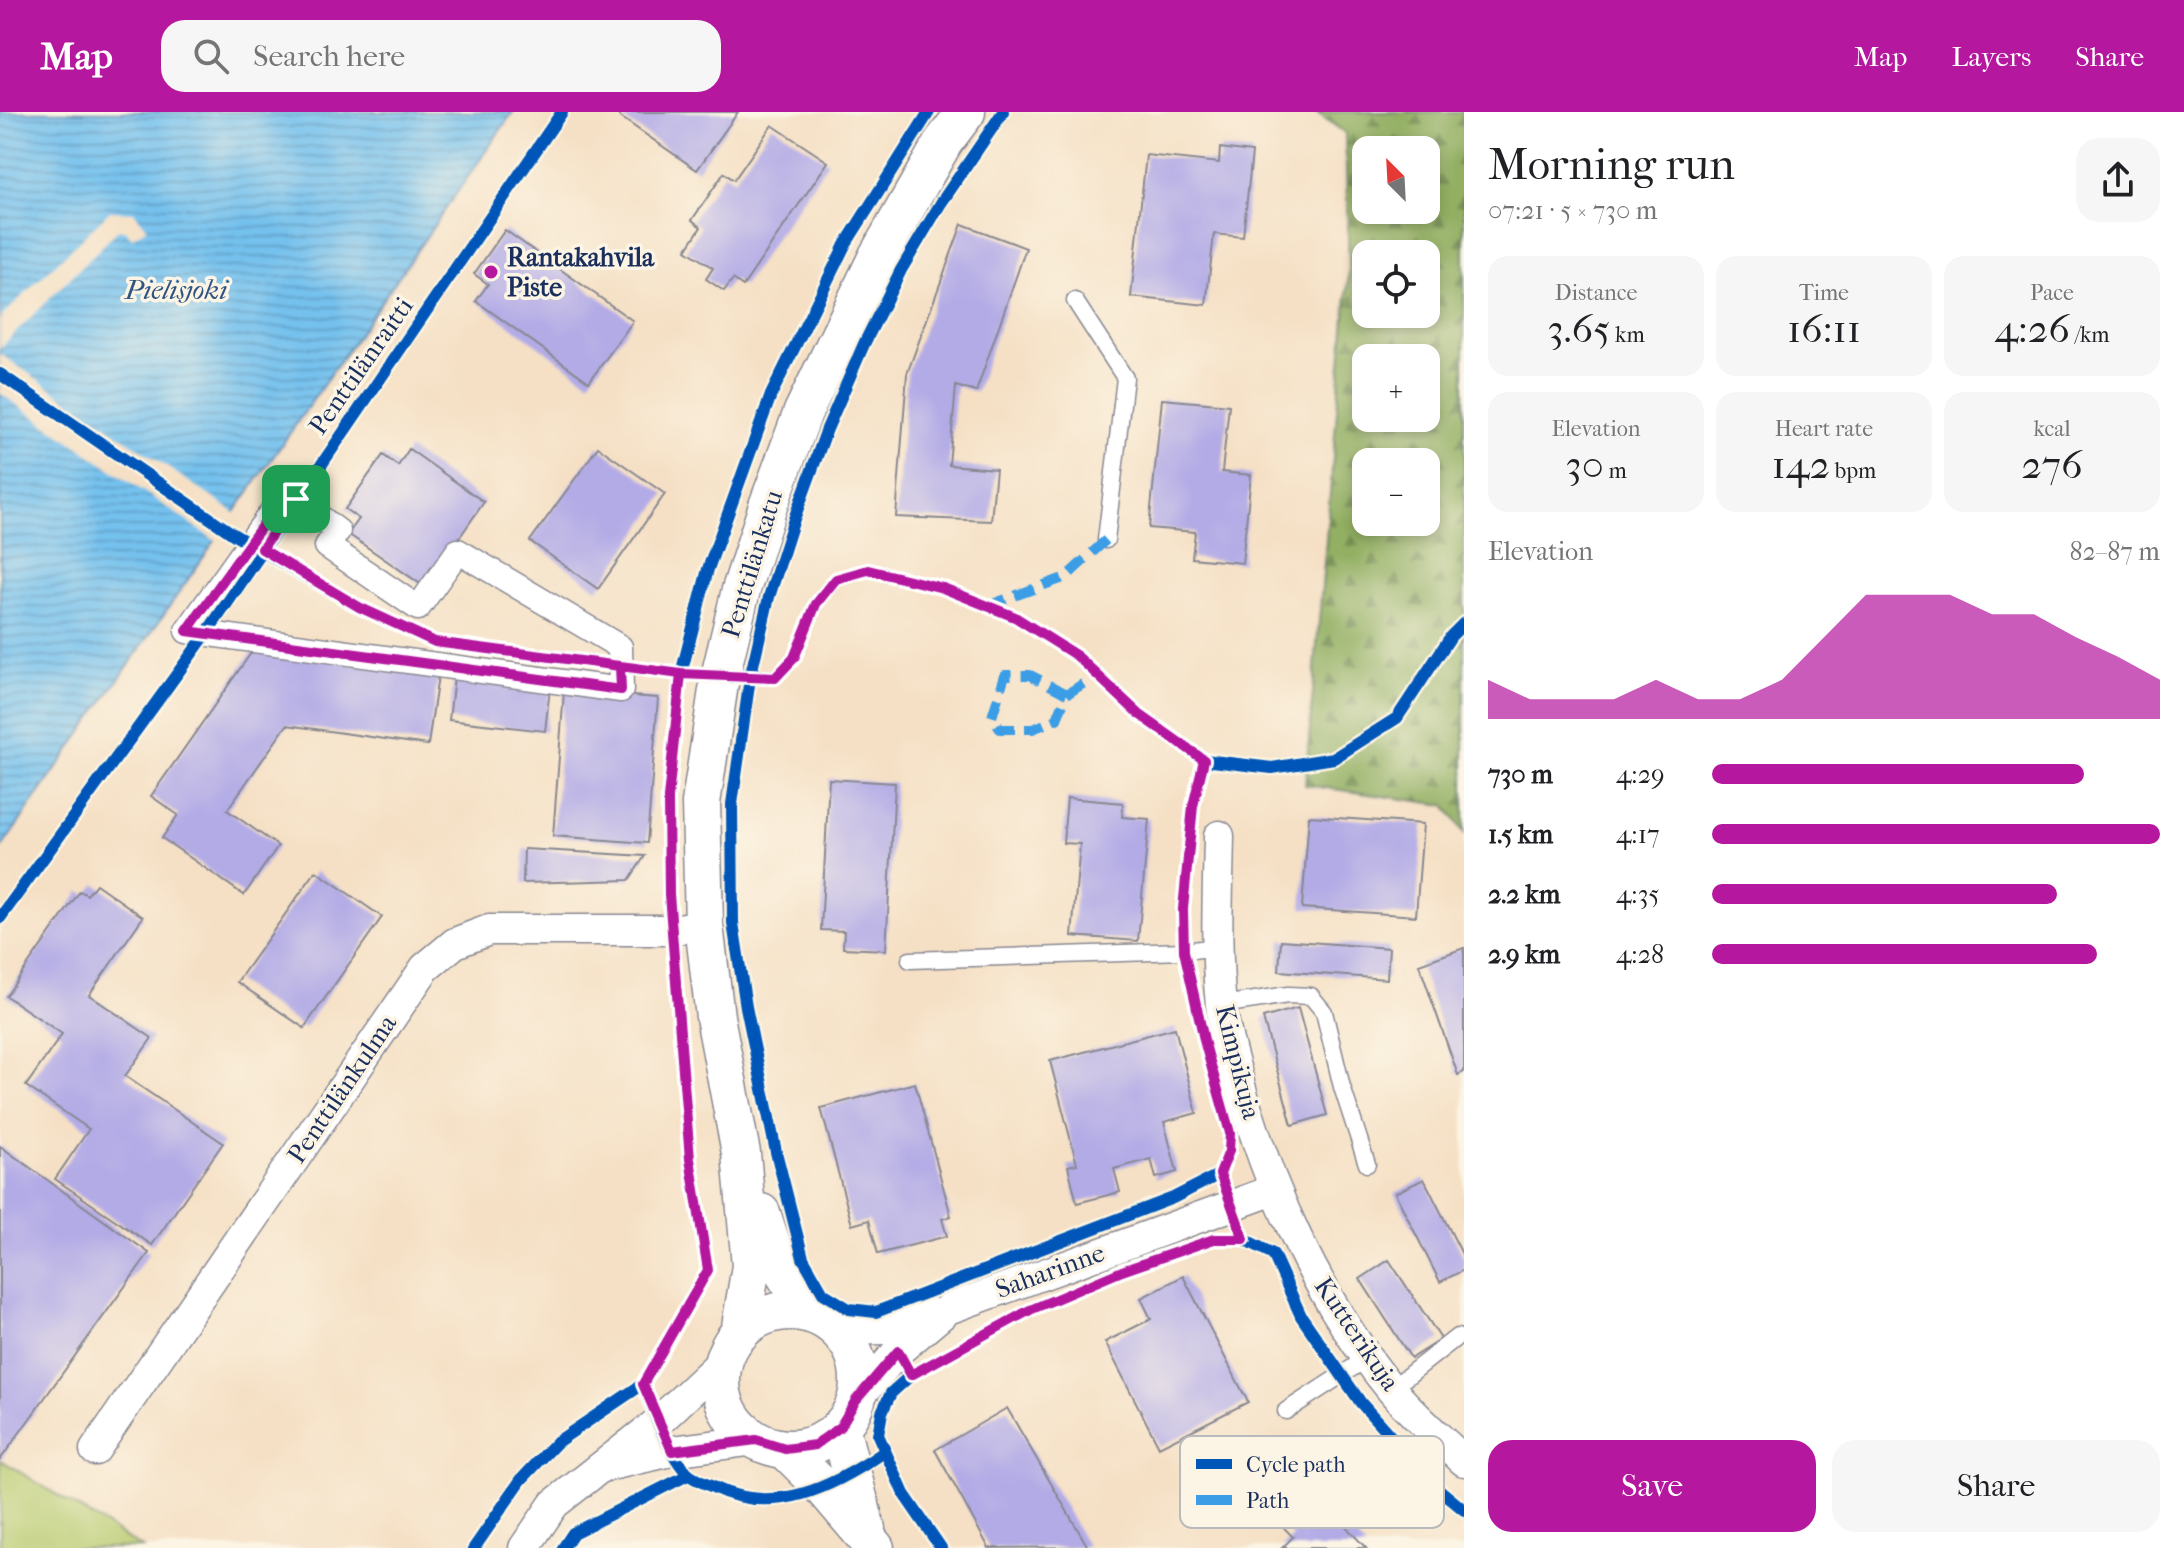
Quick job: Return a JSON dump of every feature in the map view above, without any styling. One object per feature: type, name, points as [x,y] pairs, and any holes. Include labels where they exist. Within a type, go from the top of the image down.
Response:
[{"type":"street","name":"Penttilänkatu","points":[[732,1346],[751,1266],[741,1153],[715,1017],[704,925],[701,803],[717,693],[741,590],[803,412],[878,256],[937,153],[966,112]]},
{"type":"street","points":[[286,492],[338,531],[327,546],[418,608],[458,551],[620,647],[621,690],[187,631],[286,492]]},
{"type":"street","name":"Kimpikuja","points":[[1219,836],[1221,1005],[1245,1103],[1274,1190]]},
{"type":"street","name":"Penttilänkulma","points":[[95,1450],[425,968],[455,943],[489,930],[671,930],[704,925]]},
{"type":"street","name":"Penttilänkatu","points":[[741,1153],[777,1262],[824,1322]]},
{"type":"street","name":"Saharinne","points":[[848,1414],[898,1351],[948,1309],[1274,1190]]},
{"type":"street","name":"Kutterikuja","points":[[1274,1190],[1326,1297],[1391,1389],[1439,1436]]},
{"type":"street","points":[[524,1548],[554,1504],[658,1422],[751,1323],[780,1312],[824,1322],[887,1329],[948,1309]]},
{"type":"street","points":[[597,1468],[672,1451],[815,1445],[848,1414],[859,1386],[855,1355],[824,1322]]},
{"type":"street","points":[[732,1346],[722,1390],[726,1405],[743,1431],[770,1445],[823,1487],[872,1544]]},
{"type":"street","points":[[848,1414],[872,1544]]},
{"type":"street","name":"Kutterikuja","points":[[1444,1441],[1464,1461]]},
{"type":"lane","points":[[1075,301],[1125,378],[1106,540]]},
{"type":"lane","points":[[910,960],[1184,951],[1218,947]]},
{"type":"lane","points":[[1221,1005],[1288,995],[1311,996],[1324,1012],[1342,1087],[1367,1164]]},
{"type":"lane","points":[[1391,1389],[1457,1337]]},
{"type":"lane","points":[[1286,1411],[1369,1357]]},
{"type":"green space","points":[[1316,112],[1464,112],[1464,833],[1445,805],[1305,785],[1349,270],[1345,133]]},
{"type":"green space","points":[[1,1460],[142,1548],[0,1548]]},
{"type":"water","name":"Pielisjoki","points":[[0,112],[513,112],[0,850]]},
{"type":"pier","points":[[110,211],[134,212],[147,228],[132,238],[125,230],[118,230],[0,348],[0,320],[3,315]]},
{"type":"pier","points":[[0,354],[238,515],[219,543],[0,393]]},
{"type":"building","points":[[622,112],[738,112],[697,170],[619,116]]},
{"type":"building","points":[[772,125],[828,162],[743,286],[733,279],[724,291],[706,279],[713,268],[686,250],[701,227],[692,220],[724,173],[734,180]]},
{"type":"building","points":[[1220,148],[1252,152],[1243,237],[1214,234],[1206,305],[1131,297],[1146,155],[1219,163]]},
{"type":"building","points":[[962,224],[1026,248],[976,392],[956,386],[949,465],[996,469],[991,521],[896,517],[907,374]]},
{"type":"building","points":[[505,230],[633,321],[589,382],[476,301],[488,284],[474,274]]},
{"type":"building","points":[[1162,399],[1229,405],[1222,472],[1251,475],[1242,563],[1192,558],[1195,532],[1149,528]]},
{"type":"building","points":[[598,447],[665,494],[598,589],[530,541]]},
{"type":"building","points":[[409,449],[484,502],[425,587],[348,534],[359,519],[345,509],[383,455],[398,466]]},
{"type":"building","points":[[253,650],[438,676],[428,745],[287,725],[227,810],[278,846],[244,895],[162,838],[178,815],[151,796]]},
{"type":"building","points":[[454,677],[550,688],[545,731],[449,720]]},
{"type":"building","points":[[564,691],[658,698],[647,843],[553,836]]},
{"type":"building","points":[[829,779],[895,783],[886,950],[843,948],[844,931],[821,930]]},
{"type":"building","points":[[1067,798],[1123,803],[1122,817],[1149,819],[1138,941],[1072,936],[1080,844],[1063,843]]},
{"type":"building","points":[[1309,816],[1423,824],[1416,916],[1302,908]]},
{"type":"building","points":[[524,849],[645,856],[629,880],[523,883]]},
{"type":"building","points":[[316,871],[382,917],[304,1028],[237,982]]},
{"type":"building","points":[[96,884],[143,917],[89,995],[152,1038],[125,1076],[223,1143],[152,1245],[55,1179],[89,1129],[26,1086],[62,1034],[6,996],[80,891],[87,895]]},
{"type":"building","points":[[1281,940],[1389,948],[1387,979],[1279,971]]},
{"type":"building","points":[[1464,948],[1464,1072],[1458,1075],[1419,964]]},
{"type":"building","points":[[1298,1008],[1327,1115],[1292,1125],[1263,1018]]},
{"type":"building","points":[[1175,1028],[1197,1113],[1164,1122],[1177,1172],[1156,1178],[1151,1159],[1114,1169],[1120,1192],[1077,1203],[1068,1166],[1077,1164],[1050,1061]]},
{"type":"building","points":[[915,1083],[951,1216],[942,1219],[947,1236],[878,1254],[869,1220],[852,1225],[821,1108]]},
{"type":"building","points":[[0,1146],[149,1253],[0,1460]]},
{"type":"building","points":[[1424,1179],[1464,1258],[1464,1270],[1440,1282],[1395,1193]]},
{"type":"building","points":[[1389,1260],[1441,1339],[1411,1358],[1360,1279]]},
{"type":"building","points":[[1183,1276],[1248,1402],[1159,1447],[1105,1342],[1151,1319],[1141,1298]]},
{"type":"building","points":[[1007,1408],[1088,1547],[989,1548],[935,1450]]},
{"type":"building","points":[[1284,1528],[1347,1528],[1366,1548],[1282,1548],[1293,1537]]},
{"type":"marked path","points":[[987,606],[1066,577],[1106,540]]},
{"type":"marked path","points":[[1067,694],[1030,675],[1005,675],[992,717],[1000,729],[1033,729],[1057,719],[1067,694],[1097,675]]},
{"type":"cycle path","name":"Penttilänraitti","points":[[0,918],[206,634],[562,112]]},
{"type":"cycle path","points":[[474,1548],[521,1480],[557,1442],[643,1384],[708,1270],[690,1159],[669,894],[668,798],[681,674],[708,569],[771,395],[845,245],[929,112]]},
{"type":"cycle path","points":[[1003,112],[941,203],[901,270],[864,344],[827,429],[794,519],[769,597],[750,678],[732,804],[733,923],[746,1007],[776,1152],[803,1258],[823,1293],[849,1309],[876,1312],[1173,1198],[1220,1174],[1229,1151],[1230,1133],[1205,1044],[1184,951],[1183,909],[1193,806],[1204,760]]},
{"type":"cycle path","points":[[0,374],[236,536],[359,607],[435,642],[681,674],[775,678],[794,658],[816,604],[836,579],[868,570],[943,588],[1015,617],[1077,656],[1139,714],[1204,760],[1272,768],[1334,758],[1397,718],[1451,636],[1464,623]]},
{"type":"cycle path","points":[[941,1548],[904,1494],[878,1435],[882,1412],[891,1393],[911,1375],[1030,1310],[1122,1271],[1214,1239],[1244,1239],[1273,1254],[1301,1316],[1361,1403],[1390,1436]]},
{"type":"cycle path","points":[[643,1384],[666,1441],[686,1472],[698,1481],[736,1496],[758,1499],[802,1494],[844,1476],[884,1452]]},
{"type":"cycle path","points":[[563,1548],[573,1533],[688,1475]]},
{"type":"cycle path","points":[[1444,1493],[1464,1510]]},
{"type":"place","name":"Rantakahvila Piste","points":[[491,272]]},
{"type":"route","points":[[296,499],[262,549],[359,607],[435,642],[620,666],[681,674],[668,798],[669,894],[690,1159],[708,1270],[643,1384],[672,1451],[756,1440],[785,1449],[815,1445],[840,1427],[850,1415],[856,1400],[898,1351],[911,1375],[1030,1310],[1122,1271],[1214,1239],[1244,1239],[1220,1174],[1229,1151],[1230,1133],[1205,1044],[1184,951],[1183,909],[1193,806],[1204,760],[1139,714],[1077,656],[1015,617],[943,588],[868,570],[836,579],[816,604],[794,658],[775,678],[681,674],[620,666],[621,690],[187,631],[286,492],[296,499]]}]
